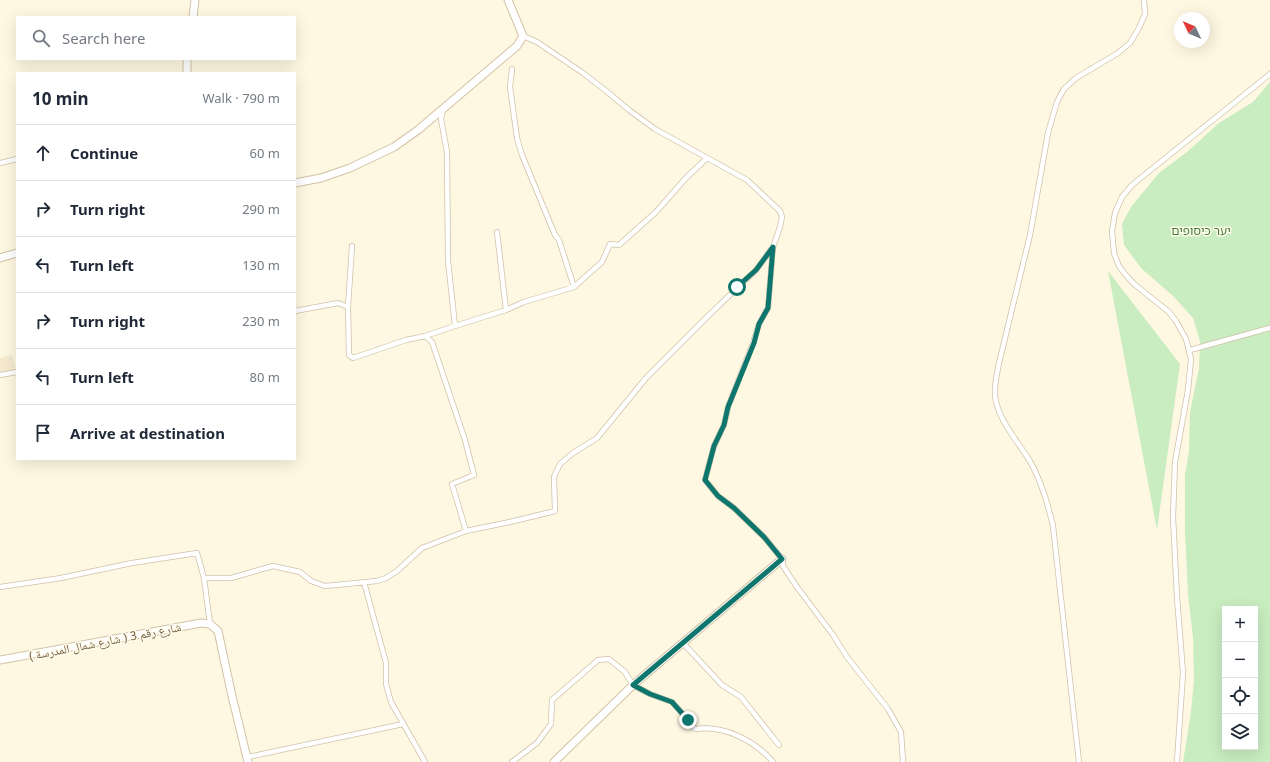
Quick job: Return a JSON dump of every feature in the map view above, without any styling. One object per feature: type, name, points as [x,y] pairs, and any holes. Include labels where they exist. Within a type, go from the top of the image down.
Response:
[{"type":"street","points":[[193,16],[195,0]]},
{"type":"street","points":[[508,0],[523,36],[537,42],[583,73],[651,126],[747,180],[780,211],[782,217],[773,247],[768,308],[759,324],[754,343],[728,407],[724,425],[714,446],[705,480],[718,496],[734,508],[764,537],[782,559],[783,566],[797,587],[833,635],[847,657],[888,709],[901,732],[903,762]]},
{"type":"street","points":[[1079,762],[1053,526],[1048,502],[1040,480],[1031,463],[1008,428],[1001,414],[995,397],[995,384],[1030,235],[1048,133],[1057,102],[1064,89],[1076,78],[1130,43],[1145,14],[1144,0]]},
{"type":"street","points":[[296,183],[321,178],[350,168],[376,157],[394,147],[418,130],[517,46],[523,36]]},
{"type":"street","points":[[186,60],[187,72]]},
{"type":"street","points":[[512,69],[510,87],[517,138],[558,240],[574,287]]},
{"type":"street","points":[[1176,762],[1182,672],[1173,518],[1175,462],[1188,390],[1191,360],[1190,350],[1183,331],[1169,312],[1134,284],[1119,266],[1114,253],[1112,225],[1115,213],[1122,197],[1132,185],[1270,74]]},
{"type":"street","points":[[443,109],[441,119],[447,152],[448,261],[455,326]]},
{"type":"street","points":[[352,246],[348,307],[349,355],[353,358],[574,287],[602,262],[610,244],[619,245],[656,212],[685,179],[708,158]]},
{"type":"street","points":[[0,163],[16,159]]},
{"type":"street","points":[[497,232],[506,310]]},
{"type":"street","points":[[204,578],[231,578],[274,566],[300,572],[311,581],[325,586],[377,581],[386,578],[397,571],[422,548],[466,530],[510,522],[555,511],[554,477],[560,464],[597,438],[646,378],[756,270],[773,247]]},
{"type":"street","points":[[0,258],[16,253]]},
{"type":"street","points":[[296,311],[338,303],[348,307]]},
{"type":"street","points":[[1190,350],[1270,328]]},
{"type":"street","points":[[425,336],[432,342],[460,427],[474,476],[452,484],[466,530]]},
{"type":"street","points":[[0,375],[16,372]]},
{"type":"street","points":[[0,587],[61,578],[132,563],[196,553],[204,578],[210,624],[218,631],[248,760],[404,724]]},
{"type":"street","points":[[554,762],[633,685],[782,559]]},
{"type":"street","points":[[364,582],[386,663],[386,684],[392,702],[425,762]]},
{"type":"street","name":"شارع رقم 3 ( شارع شمال المدرسة )","points":[[0,660],[201,623],[210,624]]},
{"type":"street","points":[[683,643],[722,685],[741,697],[779,745]]},
{"type":"street","points":[[512,762],[538,743],[551,724],[552,700],[598,660],[609,659],[625,672],[633,685],[650,694],[672,702],[695,730],[703,728],[716,729],[731,733],[749,742],[773,762]]},
{"type":"shaded area","points":[[12,355],[16,374],[0,377],[0,358]]},
{"type":"green space","name":"יער כיסופים","points":[[1270,82],[1270,762],[1183,762],[1191,712],[1194,680],[1193,637],[1188,595],[1185,532],[1185,475],[1189,451],[1190,412],[1199,368],[1200,341],[1193,318],[1174,297],[1141,268],[1124,245],[1122,224],[1131,207],[1159,173],[1187,152],[1219,123],[1253,102]]},
{"type":"green space","points":[[1108,271],[1180,364],[1157,530]]},
{"type":"route","points":[[688,720],[672,702],[650,694],[633,685],[782,559],[764,537],[734,508],[718,496],[705,480],[714,446],[724,425],[728,407],[754,343],[759,324],[770,302],[773,247],[756,270],[737,287]]}]
